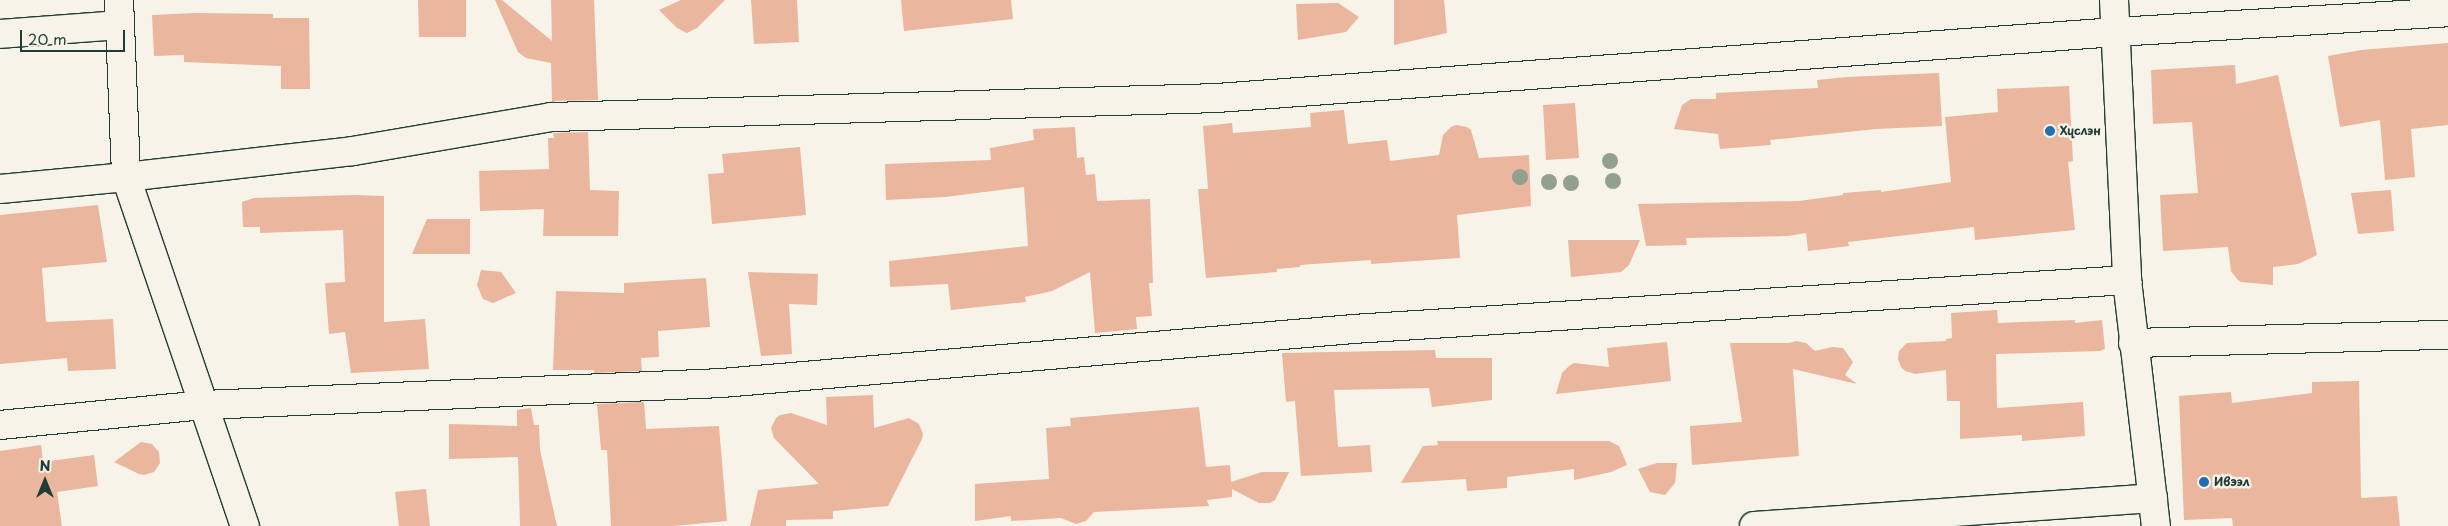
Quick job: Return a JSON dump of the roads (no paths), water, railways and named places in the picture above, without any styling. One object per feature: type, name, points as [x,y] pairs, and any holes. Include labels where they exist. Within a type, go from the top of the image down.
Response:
[{"type":"street","points":[[2114,0],[2127,280],[2156,526]]},
{"type":"street","points":[[0,188],[126,177],[353,152],[550,117],[1217,98],[2116,32],[2448,12]]},
{"type":"street","points":[[0,34],[119,13],[126,177],[245,526]]},
{"type":"street","points":[[0,425],[204,405],[722,383],[1353,329],[2127,280]]},
{"type":"street","points":[[2133,343],[2448,335]]},
{"type":"street","points":[[1754,526],[2153,498]]},
{"type":"place","name":"Хүслэн","points":[[2050,131]]},
{"type":"place","name":"Ивээл","points":[[2204,482]]}]
